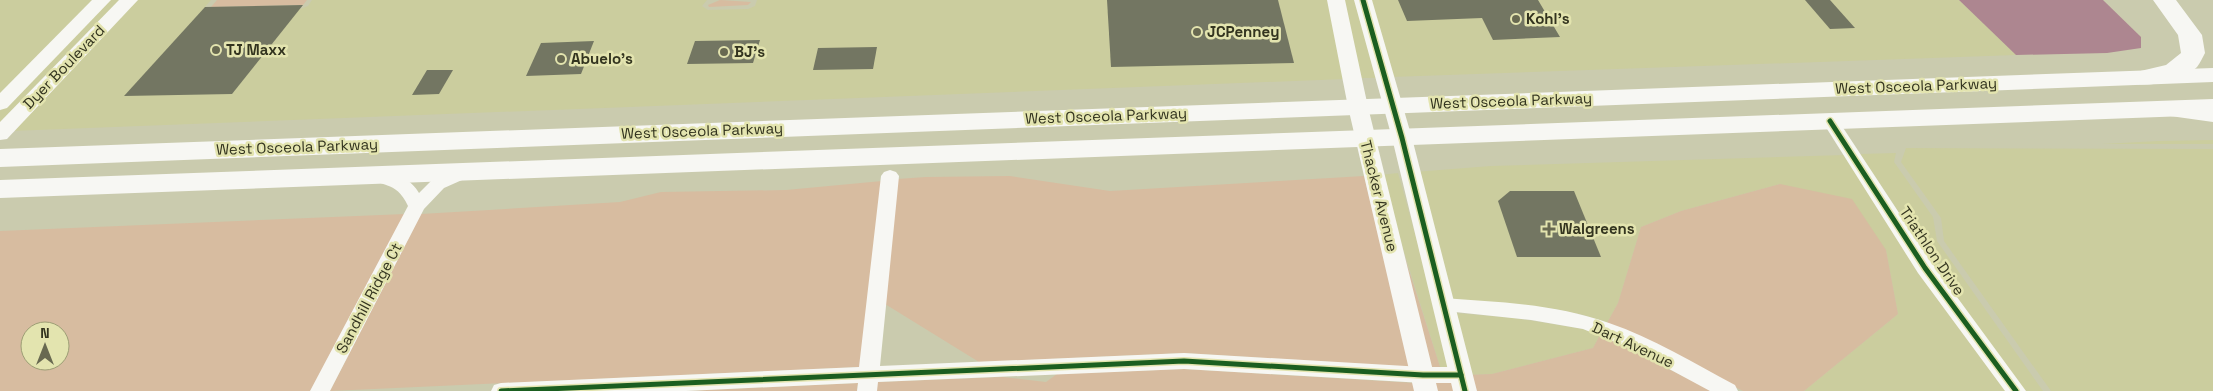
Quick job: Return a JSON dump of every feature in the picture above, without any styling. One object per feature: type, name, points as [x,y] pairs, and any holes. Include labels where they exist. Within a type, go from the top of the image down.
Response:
[{"type":"main road","points":[[2164,0],[2213,32]]},
{"type":"main road","points":[[2141,78],[2180,68],[2193,59],[2196,53],[2196,43],[2191,34],[2164,0]]},
{"type":"main road","name":"West Osceola Parkway","points":[[0,158],[2213,75]]},
{"type":"main road","name":"West Osceola Parkway","points":[[0,189],[2213,107]]},
{"type":"main road","points":[[2172,108],[2213,114]]},
{"type":"street","name":"Dyer Boulevard","points":[[0,104],[102,0]]},
{"type":"street","name":"Dyer Boulevard","points":[[0,134],[129,0]]},
{"type":"street","name":"Thacker Avenue","points":[[1336,0],[1358,107],[1424,383]]},
{"type":"street","points":[[501,391],[868,383],[1184,361],[1424,383],[1463,383],[1402,138],[1363,0]]},
{"type":"street","name":"Triathlon Drive","points":[[1830,121],[1885,203],[1925,268],[2016,391]]},
{"type":"street","name":"Sandhill Ridge Ct","points":[[320,391],[417,206],[438,184],[465,172]]},
{"type":"street","points":[[376,175],[404,184],[410,190],[417,206]]},
{"type":"street","points":[[868,383],[890,176]]},
{"type":"street","name":"Dart Avenue","points":[[1443,305],[1550,316],[1583,322],[1632,342],[1728,391]]},
{"type":"shaded area","points":[[0,0],[95,0],[0,96]]},
{"type":"shaded area","points":[[108,0],[123,0],[0,127],[0,111]]},
{"type":"shaded area","points":[[136,0],[211,0],[205,7],[206,10],[300,9],[308,6],[312,0],[707,0],[702,6],[708,10],[748,9],[755,6],[757,0],[1330,0],[1345,79],[11,131]]},
{"type":"shaded area","points":[[217,0],[307,0],[303,5],[211,7]]},
{"type":"shaded area","points":[[720,0],[751,2],[748,5],[709,7],[708,5]]},
{"type":"shaded area","points":[[1343,0],[1357,0],[1377,78],[1359,78]]},
{"type":"shaded area","points":[[1370,0],[1959,0],[2016,55],[1391,77]]},
{"type":"shaded area","points":[[1959,0],[2103,0],[2141,37],[2141,48],[2107,53],[2016,55]]},
{"type":"shaded area","points":[[2213,140],[2213,144],[2102,144],[2159,141]]},
{"type":"shaded area","points":[[1906,148],[2213,149],[2213,391],[2051,391],[1944,241],[1941,218],[1901,162]]},
{"type":"shaded area","points":[[1896,153],[1894,162],[1933,217],[1937,241],[2043,391],[2025,391],[1918,245],[1860,154]]},
{"type":"shaded area","points":[[1845,155],[2007,391],[1804,391],[1898,314],[1886,250],[1780,184],[1681,211],[1641,227],[1618,303],[1607,323],[1584,315],[1549,308],[1450,299],[1414,172],[1491,166]]},
{"type":"shaded area","points":[[1398,173],[1435,305],[1454,313],[1514,318],[1583,329],[1600,335],[1593,348],[1492,374],[1443,376],[1380,175]]},
{"type":"shaded area","points":[[1010,176],[1110,191],[1364,176],[1411,367],[1184,353],[979,362],[885,304],[897,179]]},
{"type":"shaded area","points":[[882,181],[860,367],[330,391],[421,214],[620,202],[661,192],[786,190]]},
{"type":"shaded area","points":[[1780,184],[1852,199],[1886,250],[1898,314],[1804,391],[1743,391],[1607,323],[1618,303],[1641,227],[1681,211]]},
{"type":"shaded area","points":[[1387,202],[1443,376],[1492,374],[1593,348],[1600,335],[1713,391],[1436,391]]},
{"type":"shaded area","points":[[405,214],[311,391],[0,391],[0,231]]},
{"type":"shaded area","points":[[1184,369],[1415,383],[1417,391],[876,391],[877,382],[1003,377],[1046,382],[1057,374]]},
{"type":"shaded area","points":[[858,383],[857,391],[686,391]]},
{"type":"building","name":"JCPenney","points":[[1107,0],[1278,0],[1294,63],[1111,67]]},
{"type":"building","name":"Kohl's","points":[[1398,0],[1538,0],[1560,37],[1493,40],[1482,18],[1407,21]]},
{"type":"building","points":[[1805,0],[1830,0],[1855,28],[1830,29]]},
{"type":"building","name":"TJ Maxx","points":[[303,5],[232,94],[124,96],[205,7]]},
{"type":"building","name":"BJ's","points":[[760,40],[753,63],[687,64],[695,41]]},
{"type":"building","name":"Abuelo's","points":[[594,41],[581,74],[526,76],[541,43]]},
{"type":"building","points":[[877,47],[873,69],[813,70],[818,48]]},
{"type":"building","points":[[427,70],[453,70],[439,94],[412,95]]},
{"type":"building","name":"Walgreens","points":[[1510,191],[1574,191],[1601,257],[1517,257],[1498,201]]},
{"type":"cycle path","points":[[1363,0],[1402,138],[1465,391]]},
{"type":"cycle path","points":[[1830,121],[1885,203],[1925,268],[2016,391]]},
{"type":"cycle path","points":[[501,391],[1184,361],[1423,375],[1461,375]]},
{"type":"place","name":"Kohl's","points":[[1516,19]]},
{"type":"place","name":"JCPenney","points":[[1197,32]]},
{"type":"place","name":"TJ Maxx","points":[[216,50]]},
{"type":"place","name":"BJ's","points":[[724,52]]},
{"type":"place","name":"Abuelo's","points":[[561,59]]},
{"type":"place","name":"Walgreens","points":[[1549,229]]}]
